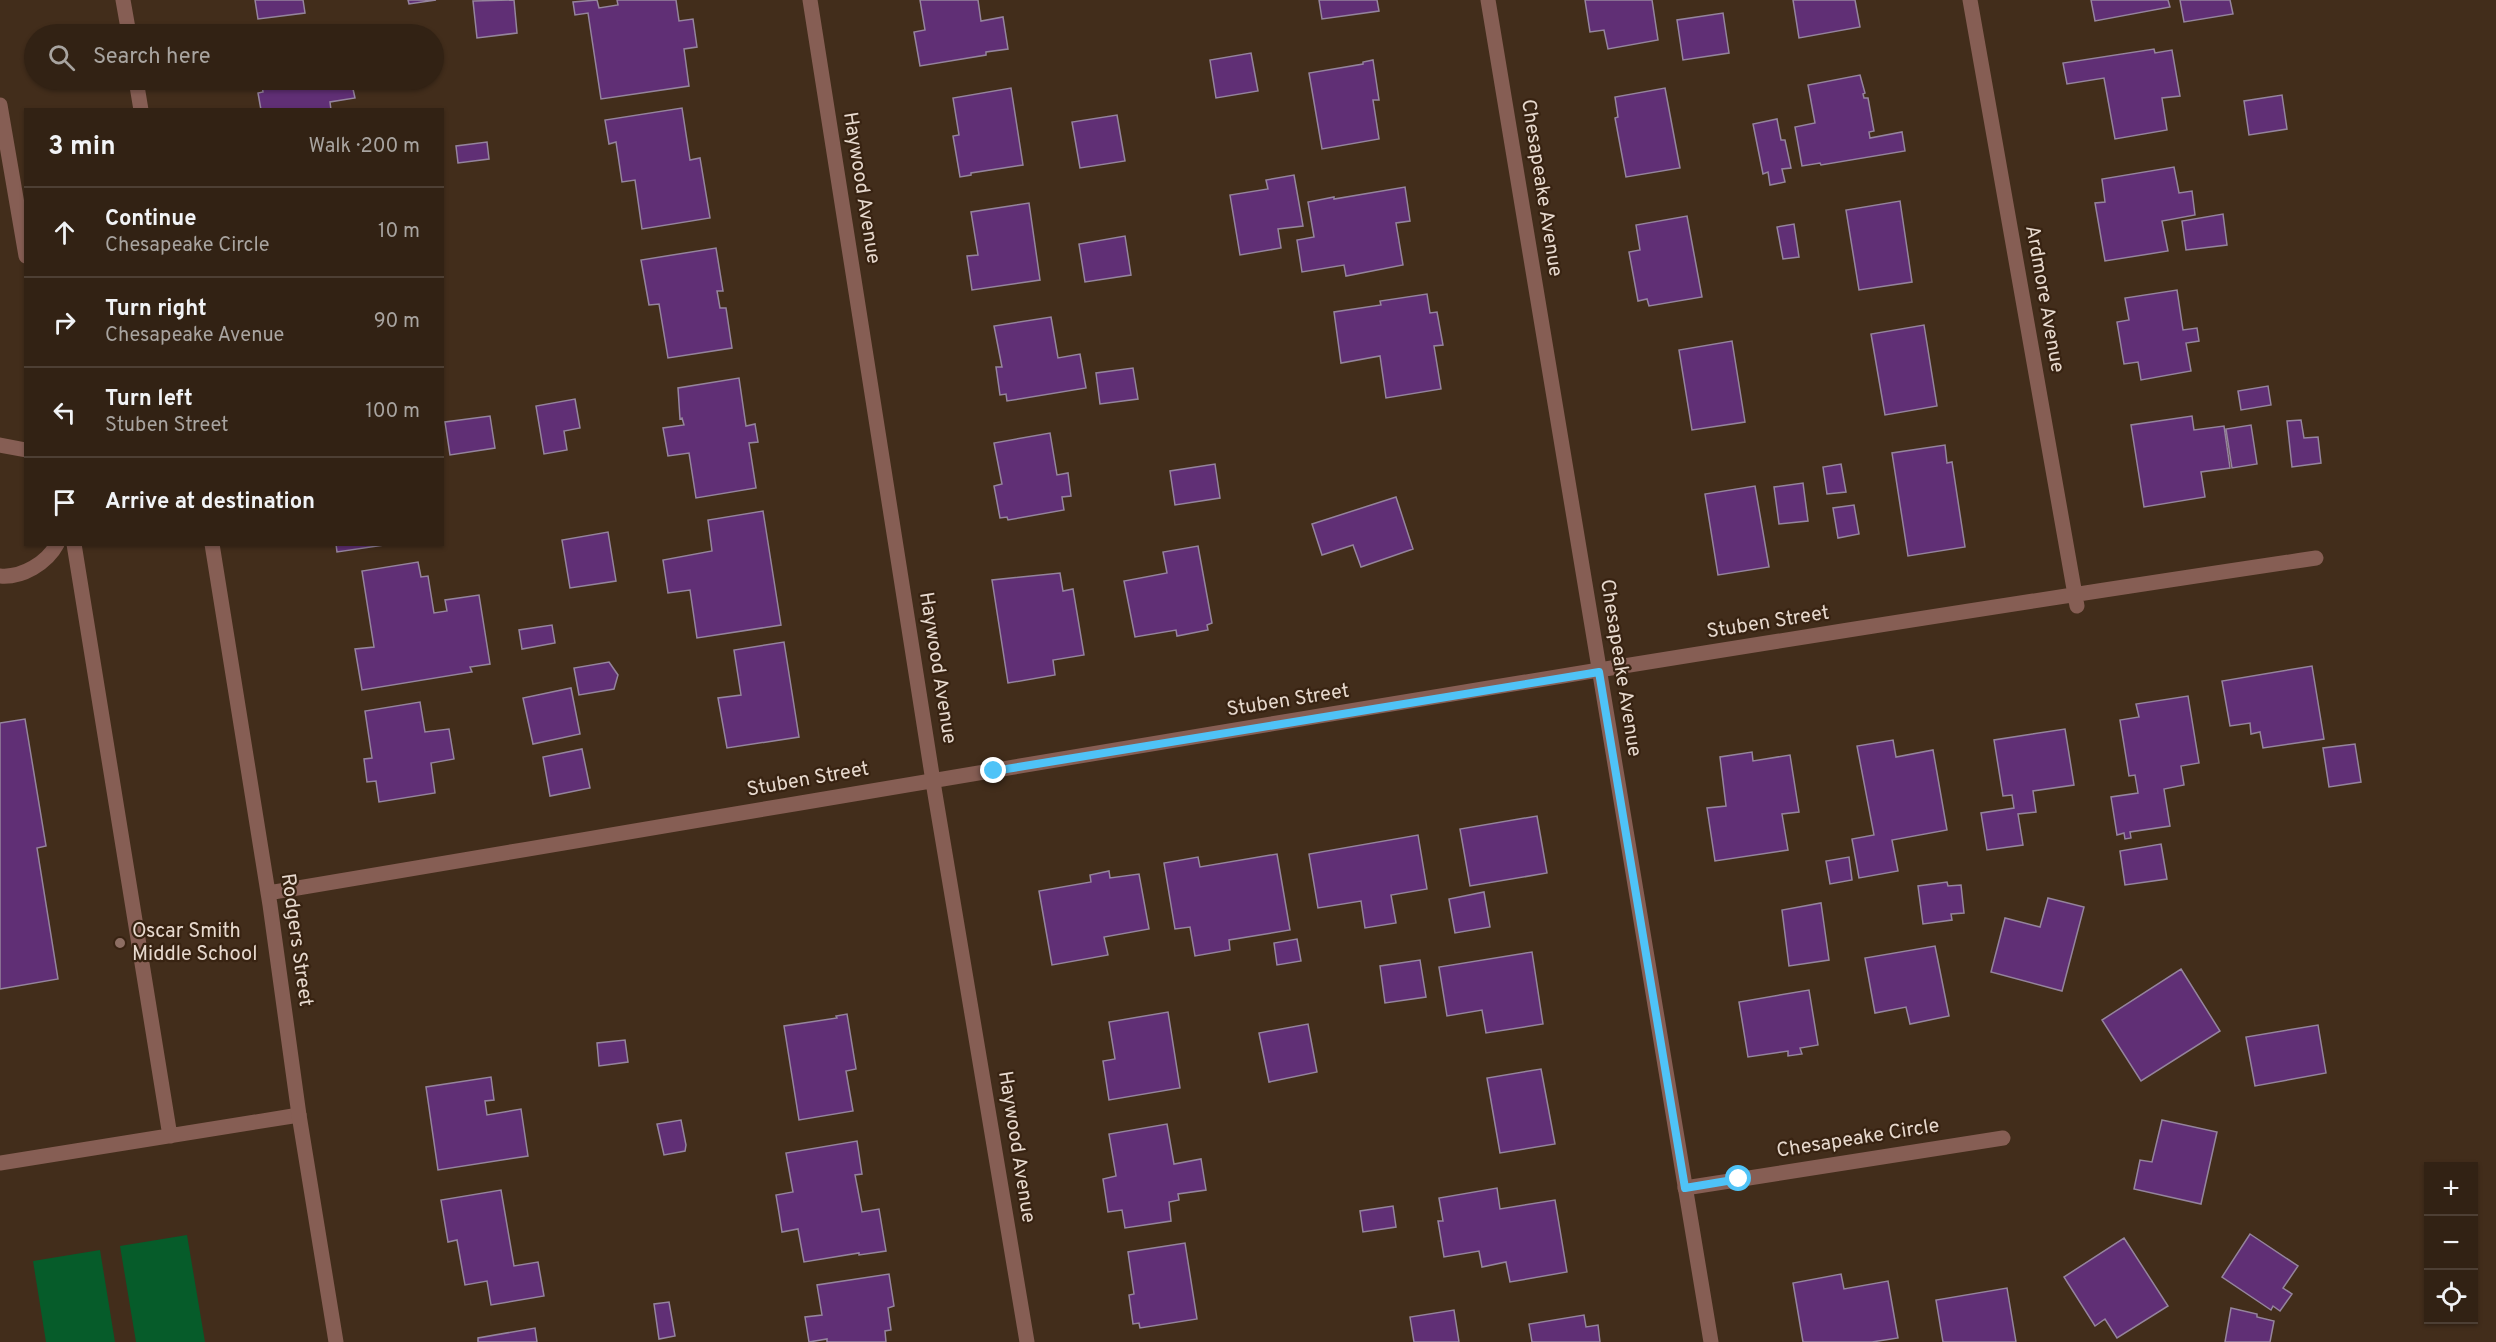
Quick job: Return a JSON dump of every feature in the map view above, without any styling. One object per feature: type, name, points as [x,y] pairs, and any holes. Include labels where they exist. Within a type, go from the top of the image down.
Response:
[{"type":"street","points":[[123,0],[127,24]]},
{"type":"street","name":"Haywood Avenue","points":[[810,0],[933,780],[1027,1342]]},
{"type":"street","name":"Chesapeake Avenue","points":[[1488,0],[1711,1342]]},
{"type":"street","name":"Ardmore Avenue","points":[[1970,0],[2076,600]]},
{"type":"street","points":[[138,90],[141,108]]},
{"type":"street","points":[[0,105],[24,244]]},
{"type":"street","points":[[0,445],[24,450]]},
{"type":"street","points":[[0,576],[8,577],[32,569],[52,553],[56,546]]},
{"type":"street","points":[[74,546],[170,1136]]},
{"type":"street","name":"Rodgers Street","points":[[212,546],[268,892],[299,1115],[336,1342]]},
{"type":"street","name":"Stuben Street","points":[[268,892],[933,780],[1599,672],[2076,600],[2316,558]]},
{"type":"street","points":[[0,1163],[299,1115]]},
{"type":"street","name":"Chesapeake Circle","points":[[1685,1188],[2003,1138]]},
{"type":"green space","points":[[187,1235],[205,1342],[136,1342],[120,1246]]},
{"type":"green space","points":[[100,1250],[115,1342],[46,1342],[33,1261]]},
{"type":"building","points":[[255,0],[303,0],[305,13],[258,19]]},
{"type":"building","points":[[408,0],[436,0],[409,4]]},
{"type":"building","points":[[514,0],[517,33],[477,38],[473,1]]},
{"type":"building","points":[[597,0],[599,8],[618,5],[617,0],[676,0],[679,21],[693,19],[697,47],[684,49],[689,86],[601,99],[588,13],[575,15],[573,2]]},
{"type":"building","points":[[920,0],[978,0],[981,21],[1003,17],[1008,49],[920,66],[914,32],[925,30]]},
{"type":"building","points":[[1319,0],[1377,0],[1379,11],[1322,19]]},
{"type":"building","points":[[1585,0],[1652,0],[1658,40],[1608,49],[1604,30],[1590,32]]},
{"type":"building","points":[[1793,0],[1855,0],[1860,27],[1799,38]]},
{"type":"building","points":[[2091,0],[2168,0],[2170,7],[2095,21]]},
{"type":"building","points":[[2180,0],[2230,0],[2233,14],[2184,22]]},
{"type":"building","points":[[1723,13],[1729,53],[1683,60],[1677,20]]},
{"type":"building","points":[[2154,49],[2155,53],[2172,50],[2180,96],[2162,98],[2167,130],[2115,139],[2104,78],[2067,84],[2063,63]]},
{"type":"building","points":[[1251,53],[1258,91],[1216,98],[1210,60]]},
{"type":"building","points":[[1373,60],[1379,100],[1373,100],[1379,139],[1322,149],[1309,73],[1363,64],[1363,62]]},
{"type":"building","points":[[1860,75],[1865,93],[1864,98],[1868,98],[1874,131],[1869,132],[1870,138],[1902,132],[1905,151],[1802,166],[1795,127],[1815,123],[1808,85]]},
{"type":"building","points":[[1011,88],[1023,165],[971,173],[971,175],[960,177],[953,136],[959,135],[953,98]]},
{"type":"building","points":[[1665,88],[1680,168],[1626,177],[1615,118],[1618,117],[1615,97]]},
{"type":"building","points":[[263,90],[353,90],[355,98],[330,102],[331,108],[261,108],[258,93],[263,92]]},
{"type":"building","points":[[2282,95],[2287,129],[2249,135],[2244,101]]},
{"type":"building","points":[[682,108],[690,160],[700,158],[710,218],[642,229],[635,180],[622,182],[616,142],[609,144],[605,120]]},
{"type":"building","points":[[1117,115],[1125,161],[1080,168],[1072,122]]},
{"type":"building","points":[[1777,119],[1781,140],[1785,140],[1791,168],[1782,169],[1785,182],[1770,185],[1768,172],[1763,174],[1753,124]]},
{"type":"building","points":[[487,142],[489,159],[458,163],[456,146]]},
{"type":"building","points":[[2174,167],[2179,193],[2192,191],[2195,215],[2162,221],[2168,251],[2105,261],[2095,203],[2105,202],[2102,179]]},
{"type":"building","points":[[1294,175],[1303,226],[1278,229],[1281,248],[1240,255],[1230,195],[1268,189],[1266,180]]},
{"type":"building","points":[[1405,187],[1410,221],[1396,223],[1403,265],[1346,276],[1344,265],[1302,272],[1297,240],[1314,237],[1308,202]]},
{"type":"building","points":[[1900,201],[1912,282],[1859,290],[1846,210]]},
{"type":"building","points":[[1029,203],[1040,280],[972,290],[967,256],[978,255],[971,212]]},
{"type":"building","points":[[2223,214],[2227,245],[2186,250],[2182,221]]},
{"type":"building","points":[[1687,216],[1702,297],[1649,306],[1647,299],[1638,301],[1629,252],[1640,250],[1636,225]]},
{"type":"building","points":[[1794,224],[1799,257],[1783,259],[1777,227]]},
{"type":"building","points":[[1125,236],[1131,275],[1085,282],[1079,244]]},
{"type":"building","points":[[716,248],[723,291],[717,291],[720,308],[726,308],[732,348],[668,358],[659,304],[649,305],[641,260]]},
{"type":"building","points":[[2177,290],[2183,330],[2197,328],[2199,341],[2186,343],[2191,371],[2141,380],[2138,362],[2124,364],[2117,322],[2129,320],[2125,298]]},
{"type":"building","points":[[1427,294],[1430,313],[1437,312],[1443,345],[1434,346],[1441,389],[1386,398],[1380,356],[1341,363],[1334,312],[1381,305],[1380,301]]},
{"type":"building","points":[[1051,317],[1058,358],[1080,354],[1086,388],[1007,401],[1006,394],[1000,395],[996,367],[1002,367],[994,326]]},
{"type":"building","points":[[1924,325],[1937,406],[1885,415],[1871,334]]},
{"type":"building","points":[[1732,341],[1745,422],[1692,430],[1679,350]]},
{"type":"building","points":[[1133,368],[1138,399],[1100,404],[1096,373]]},
{"type":"building","points":[[739,378],[746,426],[755,424],[758,442],[749,443],[756,488],[696,498],[689,453],[668,456],[663,428],[684,425],[682,418],[680,419],[678,388]]},
{"type":"building","points":[[2268,386],[2271,405],[2241,410],[2238,391]]},
{"type":"building","points":[[575,399],[580,428],[564,431],[567,450],[544,454],[536,406]]},
{"type":"building","points":[[490,416],[495,448],[450,455],[445,422]]},
{"type":"building","points":[[2192,416],[2194,430],[2224,426],[2230,468],[2201,472],[2205,497],[2144,507],[2131,425]]},
{"type":"building","points":[[2301,420],[2304,438],[2318,437],[2321,463],[2292,467],[2287,421]]},
{"type":"building","points":[[2251,425],[2257,464],[2232,468],[2226,429]]},
{"type":"building","points":[[1050,433],[1057,475],[1068,473],[1071,496],[1062,497],[1064,510],[1008,520],[1007,517],[1000,518],[994,486],[1002,484],[994,443]]},
{"type":"building","points":[[1945,445],[1947,463],[1952,462],[1965,547],[1908,556],[1892,453]]},
{"type":"building","points":[[1215,464],[1220,498],[1175,505],[1170,471]]},
{"type":"building","points":[[1841,464],[1846,492],[1827,494],[1823,467]]},
{"type":"building","points":[[1803,483],[1808,521],[1779,524],[1774,487]]},
{"type":"building","points":[[1755,486],[1769,567],[1718,575],[1705,494]]},
{"type":"building","points":[[1396,497],[1413,549],[1361,567],[1353,545],[1322,555],[1312,524]]},
{"type":"building","points":[[1854,505],[1859,534],[1838,538],[1833,508]]},
{"type":"building","points":[[763,511],[781,625],[697,638],[690,590],[668,593],[663,560],[712,551],[708,520]]},
{"type":"building","points":[[608,532],[616,581],[570,588],[562,540]]},
{"type":"building","points":[[336,546],[378,546],[337,552]]},
{"type":"building","points":[[1198,546],[1212,623],[1207,625],[1208,630],[1177,636],[1176,630],[1135,637],[1124,581],[1167,573],[1163,552]]},
{"type":"building","points":[[418,562],[421,577],[428,576],[434,613],[447,611],[445,600],[479,595],[490,664],[470,667],[472,672],[362,690],[355,649],[374,647],[362,571]]},
{"type":"building","points":[[1060,573],[1063,591],[1073,589],[1084,655],[1053,660],[1055,675],[1008,683],[992,580]]},
{"type":"building","points":[[552,625],[555,643],[522,649],[519,630]]},
{"type":"building","points":[[784,642],[799,737],[727,748],[718,698],[741,695],[734,650]]},
{"type":"building","points":[[609,662],[618,675],[614,689],[579,695],[574,668]]},
{"type":"building","points":[[2312,666],[2324,739],[2263,748],[2260,732],[2251,734],[2250,723],[2230,726],[2222,681]]},
{"type":"building","points":[[571,688],[580,734],[533,744],[523,698]]},
{"type":"building","points":[[2188,696],[2199,763],[2181,766],[2184,785],[2164,789],[2170,826],[2130,832],[2131,838],[2125,839],[2124,833],[2117,835],[2111,797],[2138,793],[2135,775],[2129,776],[2120,720],[2139,717],[2136,704]]},
{"type":"building","points":[[420,702],[425,732],[449,729],[454,759],[431,763],[435,793],[379,802],[376,781],[367,782],[364,759],[372,758],[365,711]]},
{"type":"building","points":[[25,719],[46,846],[37,848],[58,979],[0,989],[0,723]]},
{"type":"building","points":[[2065,729],[2074,785],[2033,791],[2036,812],[2018,814],[2023,845],[1987,850],[1981,813],[2014,808],[2012,795],[2003,796],[1994,740]]},
{"type":"building","points":[[1893,740],[1896,757],[1933,750],[1947,830],[1892,840],[1898,871],[1859,878],[1852,839],[1874,835],[1857,746]]},
{"type":"building","points":[[2355,744],[2361,782],[2329,787],[2323,748]]},
{"type":"building","points":[[582,749],[590,788],[550,796],[543,757]]},
{"type":"building","points":[[1752,752],[1753,761],[1790,755],[1799,812],[1782,814],[1788,850],[1715,861],[1707,808],[1726,806],[1720,757]]},
{"type":"building","points":[[1537,816],[1547,873],[1470,886],[1460,829]]},
{"type":"building","points":[[1418,835],[1427,889],[1391,895],[1396,923],[1365,928],[1361,901],[1318,908],[1309,854]]},
{"type":"building","points":[[2161,844],[2167,879],[2125,885],[2120,851]]},
{"type":"building","points":[[1277,854],[1290,930],[1229,940],[1230,950],[1195,956],[1190,927],[1175,929],[1164,863],[1198,857],[1200,867]]},
{"type":"building","points":[[1849,857],[1852,880],[1830,884],[1826,861]]},
{"type":"building","points":[[1109,871],[1110,878],[1139,874],[1149,929],[1104,937],[1108,955],[1052,965],[1039,891],[1091,882],[1090,875]]},
{"type":"building","points":[[1947,882],[1948,886],[1961,885],[1964,913],[1951,914],[1952,920],[1923,924],[1918,886]]},
{"type":"building","points":[[1484,892],[1490,927],[1455,933],[1449,899]]},
{"type":"building","points":[[2048,898],[2084,907],[2062,991],[1991,972],[2005,918],[2040,927]]},
{"type":"building","points":[[1821,903],[1829,960],[1789,966],[1782,910]]},
{"type":"building","points":[[1297,939],[1301,961],[1277,965],[1274,943]]},
{"type":"building","points":[[1935,946],[1949,1016],[1910,1024],[1906,1007],[1875,1013],[1865,958]]},
{"type":"building","points":[[1532,952],[1543,1024],[1486,1033],[1482,1010],[1447,1016],[1439,967]]},
{"type":"building","points":[[1420,960],[1426,997],[1385,1003],[1380,966]]},
{"type":"building","points":[[2181,969],[2220,1031],[2141,1081],[2102,1020]]},
{"type":"building","points":[[1809,990],[1818,1045],[1800,1048],[1802,1054],[1788,1056],[1788,1051],[1748,1057],[1739,1002]]},
{"type":"building","points":[[1168,1012],[1180,1088],[1109,1100],[1103,1061],[1115,1059],[1109,1022]]},
{"type":"building","points":[[847,1014],[856,1069],[846,1071],[853,1111],[799,1120],[784,1026],[837,1018],[836,1016]]},
{"type":"building","points":[[1308,1024],[1317,1072],[1269,1082],[1259,1033]]},
{"type":"building","points":[[2318,1025],[2326,1073],[2255,1086],[2246,1037]]},
{"type":"building","points":[[625,1040],[628,1062],[599,1066],[597,1043]]},
{"type":"building","points":[[1541,1069],[1555,1144],[1500,1153],[1487,1078]]},
{"type":"building","points":[[491,1077],[494,1100],[485,1101],[487,1115],[521,1109],[528,1156],[438,1170],[426,1087]]},
{"type":"building","points":[[681,1120],[685,1151],[664,1155],[657,1124]]},
{"type":"building","points":[[2162,1120],[2217,1132],[2201,1204],[2134,1189],[2140,1160],[2152,1162]]},
{"type":"building","points":[[1167,1124],[1174,1164],[1201,1159],[1206,1190],[1178,1194],[1179,1200],[1169,1202],[1171,1221],[1125,1228],[1122,1210],[1108,1212],[1103,1179],[1116,1176],[1109,1134]]},
{"type":"building","points":[[857,1141],[862,1174],[855,1175],[862,1212],[879,1209],[886,1251],[804,1262],[798,1229],[782,1232],[776,1195],[793,1192],[786,1153]]},
{"type":"building","points":[[1497,1188],[1500,1209],[1555,1200],[1567,1272],[1510,1282],[1506,1262],[1482,1267],[1479,1251],[1444,1257],[1438,1221],[1443,1221],[1439,1198]]},
{"type":"building","points":[[501,1190],[514,1266],[538,1262],[544,1296],[491,1305],[487,1281],[465,1285],[457,1240],[448,1242],[441,1200]]},
{"type":"building","points":[[1393,1206],[1396,1227],[1363,1232],[1360,1211]]},
{"type":"building","points":[[2250,1234],[2298,1266],[2283,1288],[2292,1294],[2280,1311],[2273,1306],[2271,1310],[2222,1277]]},
{"type":"building","points":[[2124,1238],[2168,1306],[2117,1338],[2105,1319],[2095,1326],[2064,1277]]},
{"type":"building","points":[[1185,1243],[1197,1319],[1140,1328],[1139,1323],[1133,1324],[1129,1295],[1134,1294],[1128,1252]]},
{"type":"building","points":[[889,1274],[894,1306],[888,1308],[891,1330],[885,1331],[886,1342],[827,1342],[827,1339],[809,1342],[805,1317],[822,1315],[817,1285]]},
{"type":"building","points":[[1841,1274],[1844,1289],[1888,1281],[1898,1338],[1872,1342],[1803,1342],[1793,1283]]},
{"type":"building","points":[[2007,1288],[2016,1342],[1943,1342],[1936,1300]]},
{"type":"building","points":[[669,1302],[675,1336],[659,1339],[654,1304]]},
{"type":"building","points":[[2231,1308],[2274,1321],[2270,1342],[2225,1342]]},
{"type":"building","points":[[1454,1310],[1459,1342],[1414,1342],[1410,1317]]},
{"type":"building","points":[[1584,1315],[1586,1327],[1598,1325],[1600,1342],[1532,1342],[1529,1324]]},
{"type":"building","points":[[535,1328],[537,1342],[478,1342],[478,1338]]},
{"type":"place","name":"Oscar Smith Middle School","points":[[120,943]]},
{"type":"route","points":[[994,771],[1599,672],[1685,1188],[1739,1179]]}]
